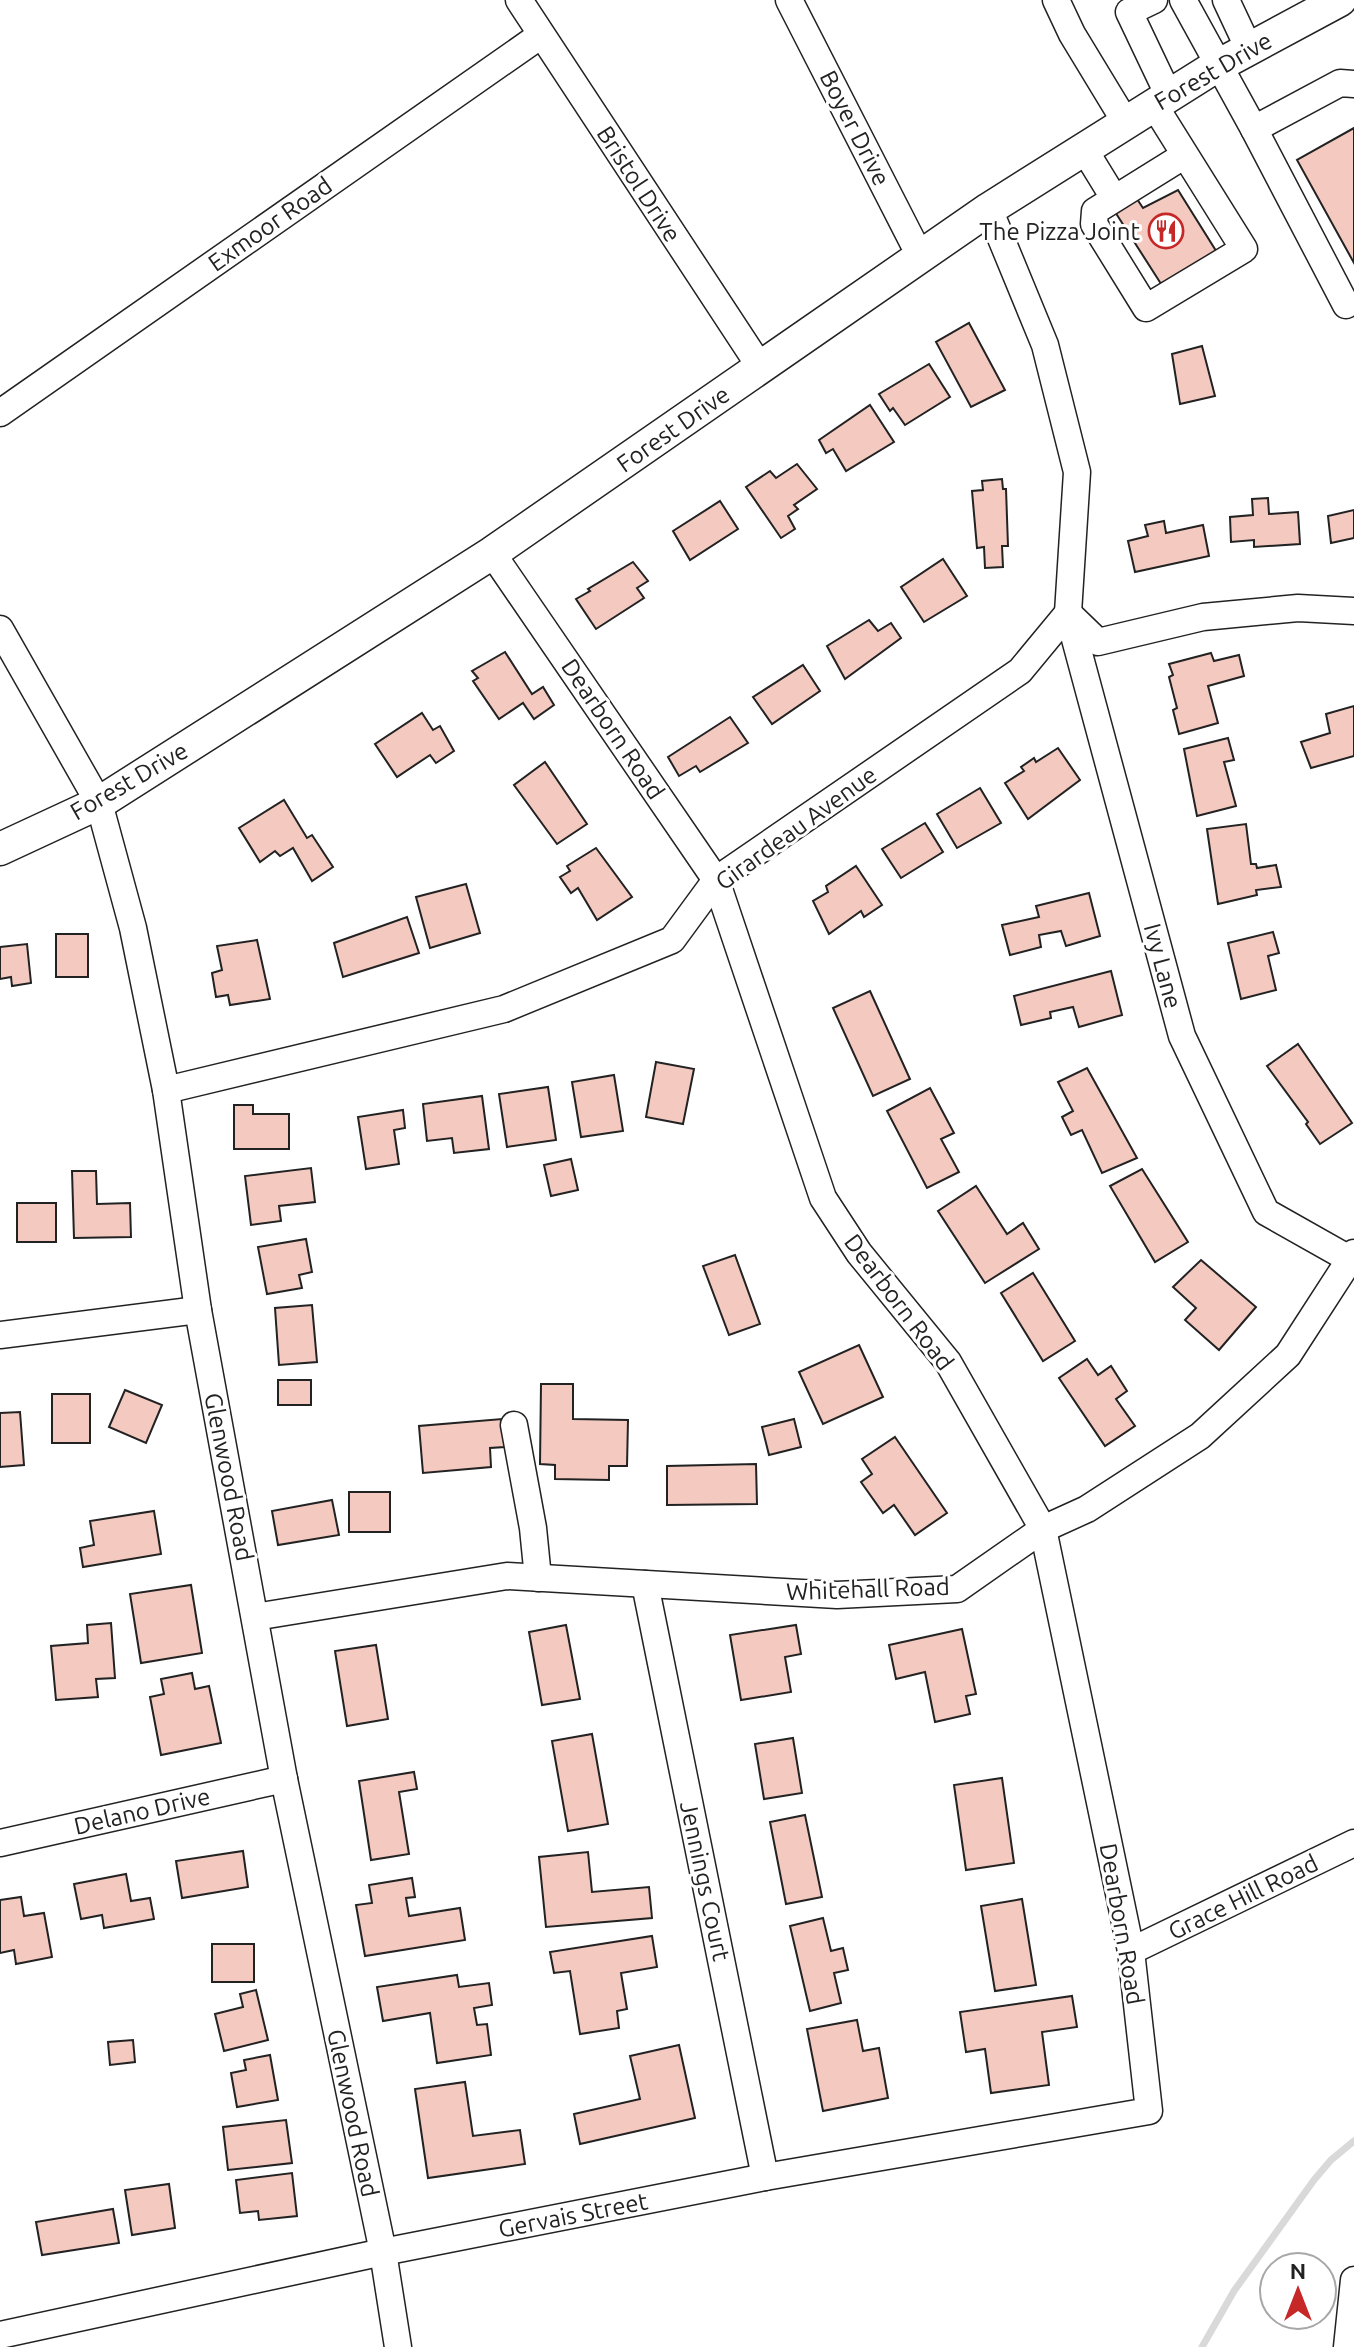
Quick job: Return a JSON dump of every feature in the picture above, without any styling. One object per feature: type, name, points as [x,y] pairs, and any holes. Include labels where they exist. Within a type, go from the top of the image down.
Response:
[{"type":"main road","name":"Forest Drive","points":[[0,849],[99,803],[492,553],[989,209],[1219,65],[1340,0]]},
{"type":"street","name":"Bristol Drive","points":[[519,0],[761,368]]},
{"type":"street","name":"Boyer Drive","points":[[789,0],[920,256]]},
{"type":"street","points":[[1056,0],[1072,34],[1126,123]]},
{"type":"street","points":[[1154,0],[1126,6],[1185,155],[1244,249],[1146,308],[1094,224],[1095,211],[1185,155]]},
{"type":"street","points":[[1183,0],[1346,305]]},
{"type":"street","points":[[1226,0],[1249,49]]},
{"type":"street","name":"Exmoor Road","points":[[0,413],[541,35]]},
{"type":"street","points":[[1254,129],[1340,83],[1354,84]]},
{"type":"street","points":[[1084,149],[1114,198]]},
{"type":"street","name":"Ivy Lane","points":[[989,209],[1045,345],[1077,472],[1068,613],[1182,1036],[1266,1212],[1352,1257]]},
{"type":"street","name":"Dearborn Road","points":[[492,553],[716,880],[823,1198],[859,1253],[948,1362],[1043,1529],[1131,1951],[1149,2111]]},
{"type":"street","points":[[1068,613],[1098,642],[1203,617],[1298,608],[1354,611]]},
{"type":"street","name":"Girardeau Avenue","points":[[166,1090],[504,1009],[672,940],[716,880],[1020,671],[1068,613]]},
{"type":"street","name":"Glenwood Road","points":[[0,629],[99,803],[133,928],[166,1090],[198,1310],[284,1779],[383,2252],[398,2347]]},
{"type":"street","name":"Whitehall Road","points":[[255,1617],[507,1576],[837,1595],[957,1589],[1043,1529],[1087,1509],[1200,1436],[1288,1355],[1352,1257]]},
{"type":"street","points":[[0,1335],[198,1310]]},
{"type":"street","points":[[514,1425],[533,1528],[538,1578]]},
{"type":"street","name":"Jennings Court","points":[[645,1584],[765,2177]]},
{"type":"street","name":"Delano Drive","points":[[0,1843],[284,1779]]},
{"type":"street","name":"Grace Hill Road","points":[[1131,1951],[1354,1843]]},
{"type":"street","name":"Gervais Street","points":[[0,2335],[383,2252],[765,2177],[1149,2111]]},
{"type":"street","points":[[1347,2347],[1353,2282]]},
{"type":"building","points":[[1354,128],[1354,263],[1297,160]]},
{"type":"building","name":"The Pizza Joint","points":[[1178,190],[1218,254],[1163,287],[1110,204],[1133,193],[1143,208]]},
{"type":"building","points":[[969,323],[1005,390],[971,407],[936,342]]},
{"type":"building","points":[[1202,346],[1215,396],[1180,404],[1172,354]]},
{"type":"building","points":[[929,364],[950,397],[905,425],[893,408],[890,411],[879,394]]},
{"type":"building","points":[[870,405],[894,442],[846,471],[833,449],[826,453],[819,440]]},
{"type":"building","points":[[797,464],[817,489],[794,505],[798,509],[788,516],[795,529],[781,538],[746,487],[770,471],[776,478]]},
{"type":"building","points":[[1002,479],[1003,489],[1006,489],[1008,546],[1002,546],[1003,567],[985,568],[984,547],[977,548],[972,491],[983,490],[982,481]]},
{"type":"building","points":[[1268,498],[1269,514],[1298,512],[1300,544],[1254,547],[1254,540],[1231,542],[1230,517],[1253,515],[1252,499]]},
{"type":"building","points":[[720,501],[738,529],[690,560],[673,531]]},
{"type":"building","points":[[1354,510],[1354,538],[1331,543],[1328,516]]},
{"type":"building","points":[[1164,521],[1166,533],[1203,525],[1209,556],[1135,572],[1128,541],[1148,536],[1145,525]]},
{"type":"building","points":[[943,559],[967,596],[924,622],[901,587]]},
{"type":"building","points":[[633,562],[648,581],[637,588],[644,598],[596,629],[576,599]]},
{"type":"building","points":[[869,620],[878,631],[891,623],[901,638],[845,679],[827,646]]},
{"type":"building","points":[[505,652],[532,694],[543,687],[554,705],[534,719],[523,703],[499,719],[473,681],[478,678],[472,671]]},
{"type":"building","points":[[1211,653],[1214,661],[1239,655],[1244,676],[1208,686],[1218,723],[1179,734],[1173,710],[1177,708],[1169,664]]},
{"type":"building","points":[[803,665],[820,691],[772,724],[753,697]]},
{"type":"building","points":[[1354,706],[1354,756],[1311,768],[1301,742],[1330,733],[1326,714]]},
{"type":"building","points":[[422,713],[433,730],[440,726],[454,751],[436,763],[430,755],[397,777],[375,744]]},
{"type":"building","points":[[730,717],[748,743],[700,772],[696,766],[679,776],[668,757]]},
{"type":"building","points":[[1228,738],[1234,760],[1224,762],[1236,806],[1197,816],[1184,749]]},
{"type":"building","points":[[1058,748],[1080,780],[1028,819],[1005,783],[1024,771],[1021,767],[1034,758],[1036,762]]},
{"type":"building","points":[[545,762],[587,824],[557,844],[514,785]]},
{"type":"building","points":[[980,788],[1001,823],[957,848],[937,814]]},
{"type":"building","points":[[284,800],[307,838],[312,835],[333,867],[312,881],[293,848],[280,856],[275,851],[260,862],[239,828]]},
{"type":"building","points":[[925,823],[943,852],[901,878],[882,849]]},
{"type":"building","points":[[1246,824],[1251,864],[1256,864],[1257,868],[1276,865],[1281,887],[1256,890],[1257,895],[1218,904],[1207,829]]},
{"type":"building","points":[[596,848],[632,897],[597,920],[578,888],[571,893],[560,877],[570,871],[567,866]]},
{"type":"building","points":[[856,866],[882,905],[864,917],[861,911],[829,934],[813,901],[828,892],[826,886]]},
{"type":"building","points":[[466,884],[480,933],[430,948],[416,897]]},
{"type":"building","points":[[1089,893],[1100,936],[1066,946],[1061,931],[1039,935],[1041,947],[1010,955],[1002,925],[1039,917],[1036,906]]},
{"type":"building","points":[[407,917],[419,953],[343,977],[334,943]]},
{"type":"building","points":[[1273,932],[1279,953],[1268,956],[1276,990],[1241,999],[1228,943]]},
{"type":"building","points":[[56,934],[88,934],[88,977],[56,977]]},
{"type":"building","points":[[257,940],[270,999],[230,1005],[228,995],[216,997],[212,973],[222,970],[217,946]]},
{"type":"building","points":[[27,944],[31,983],[12,986],[11,977],[0,979],[0,947]]},
{"type":"building","points":[[1111,971],[1122,1015],[1079,1027],[1073,1007],[1050,1012],[1051,1018],[1021,1025],[1014,996]]},
{"type":"building","points":[[870,991],[910,1079],[873,1096],[833,1008]]},
{"type":"building","points":[[1298,1044],[1352,1123],[1320,1144],[1306,1124],[1308,1122],[1267,1066]]},
{"type":"building","points":[[656,1062],[694,1069],[683,1124],[646,1117]]},
{"type":"building","points":[[1087,1068],[1137,1158],[1102,1173],[1082,1130],[1071,1135],[1062,1117],[1073,1111],[1058,1082]]},
{"type":"building","points":[[614,1075],[623,1131],[581,1137],[572,1082]]},
{"type":"building","points":[[548,1087],[556,1140],[507,1147],[499,1094]]},
{"type":"building","points":[[930,1088],[954,1133],[941,1139],[959,1172],[927,1188],[887,1111]]},
{"type":"building","points":[[482,1096],[489,1149],[454,1153],[452,1138],[427,1141],[423,1104]]},
{"type":"building","points":[[234,1105],[253,1105],[253,1114],[289,1114],[289,1149],[234,1149]]},
{"type":"building","points":[[403,1110],[405,1128],[394,1130],[399,1164],[366,1169],[358,1117]]},
{"type":"building","points":[[571,1159],[578,1190],[551,1196],[544,1165]]},
{"type":"building","points":[[311,1168],[315,1202],[279,1206],[281,1221],[251,1225],[245,1176]]},
{"type":"building","points":[[1142,1169],[1188,1242],[1155,1262],[1110,1186]]},
{"type":"building","points":[[72,1171],[96,1171],[97,1204],[130,1203],[131,1237],[74,1238]]},
{"type":"building","points":[[976,1186],[1007,1234],[1023,1223],[1039,1249],[985,1283],[938,1211]]},
{"type":"building","points":[[17,1203],[56,1203],[56,1242],[17,1242]]},
{"type":"building","points":[[306,1239],[312,1272],[299,1275],[302,1288],[267,1294],[258,1247]]},
{"type":"building","points":[[735,1255],[760,1324],[729,1335],[703,1266]]},
{"type":"building","points":[[1201,1260],[1256,1307],[1219,1350],[1185,1320],[1196,1308],[1173,1287]]},
{"type":"building","points":[[1033,1273],[1075,1341],[1043,1361],[1001,1293]]},
{"type":"building","points":[[312,1305],[317,1362],[279,1365],[275,1308]]},
{"type":"building","points":[[859,1345],[883,1397],[823,1424],[799,1372]]},
{"type":"building","points":[[1087,1359],[1098,1375],[1111,1366],[1127,1391],[1116,1399],[1135,1426],[1105,1446],[1059,1378]]},
{"type":"building","points":[[278,1380],[311,1380],[311,1405],[278,1405]]},
{"type":"building","points":[[541,1384],[573,1384],[573,1419],[628,1420],[627,1466],[609,1466],[609,1480],[555,1479],[555,1465],[540,1464]]},
{"type":"building","points":[[125,1390],[162,1405],[146,1443],[109,1427]]},
{"type":"building","points":[[52,1394],[90,1394],[90,1443],[52,1443]]},
{"type":"building","points":[[20,1412],[24,1465],[0,1467],[0,1413]]},
{"type":"building","points":[[502,1419],[505,1447],[490,1448],[491,1467],[423,1473],[419,1426]]},
{"type":"building","points":[[794,1419],[801,1447],[769,1455],[762,1427]]},
{"type":"building","points":[[895,1437],[947,1513],[915,1535],[894,1505],[883,1513],[861,1482],[872,1474],[862,1459]]},
{"type":"building","points":[[756,1464],[757,1504],[667,1505],[667,1466]]},
{"type":"building","points":[[349,1492],[390,1492],[390,1532],[349,1532]]},
{"type":"building","points":[[332,1500],[339,1535],[278,1545],[272,1511]]},
{"type":"building","points":[[154,1511],[161,1554],[83,1567],[80,1548],[94,1545],[90,1521]]},
{"type":"building","points":[[191,1585],[202,1653],[141,1663],[130,1594]]},
{"type":"building","points":[[111,1623],[115,1678],[96,1679],[98,1697],[56,1700],[51,1646],[88,1643],[87,1625]]},
{"type":"building","points":[[566,1625],[580,1699],[542,1705],[529,1632]]},
{"type":"building","points":[[796,1625],[801,1654],[785,1657],[791,1692],[741,1700],[730,1635]]},
{"type":"building","points":[[962,1629],[976,1694],[966,1696],[970,1714],[935,1722],[925,1672],[896,1679],[889,1645]]},
{"type":"building","points":[[376,1645],[388,1719],[347,1726],[335,1651]]},
{"type":"building","points":[[192,1673],[195,1689],[209,1686],[221,1743],[161,1755],[150,1697],[164,1694],[161,1679]]},
{"type":"building","points":[[592,1734],[608,1824],[568,1831],[552,1741]]},
{"type":"building","points":[[793,1738],[802,1793],[764,1799],[755,1744]]},
{"type":"building","points":[[414,1772],[417,1789],[399,1792],[409,1854],[371,1860],[359,1781]]},
{"type":"building","points":[[1002,1778],[1014,1863],[966,1870],[954,1785]]},
{"type":"building","points":[[805,1815],[822,1897],[786,1904],[770,1822]]},
{"type":"building","points":[[243,1851],[248,1887],[182,1898],[176,1861]]},
{"type":"building","points":[[588,1852],[592,1892],[649,1887],[652,1918],[546,1927],[539,1857]]},
{"type":"building","points":[[126,1874],[131,1901],[150,1898],[154,1919],[104,1928],[102,1915],[81,1919],[74,1884]]},
{"type":"building","points":[[412,1878],[415,1897],[406,1898],[409,1916],[460,1908],[465,1940],[365,1956],[356,1905],[372,1903],[369,1885]]},
{"type":"building","points":[[21,1897],[24,1916],[44,1913],[52,1957],[16,1964],[14,1950],[0,1953],[0,1900]]},
{"type":"building","points":[[1022,1899],[1036,1985],[995,1991],[981,1906]]},
{"type":"building","points":[[823,1918],[831,1951],[843,1948],[848,1970],[834,1973],[841,2003],[810,2011],[790,1926]]},
{"type":"building","points":[[652,1936],[657,1967],[621,1973],[627,2009],[617,2011],[619,2028],[580,2034],[570,1971],[554,1973],[550,1952]]},
{"type":"building","points":[[212,1944],[254,1944],[254,1982],[212,1982]]},
{"type":"building","points":[[457,1975],[459,1987],[489,1983],[492,2005],[474,2008],[477,2025],[487,2024],[491,2055],[437,2063],[430,2013],[383,2021],[377,1987]]},
{"type":"building","points":[[256,1990],[268,2040],[224,2051],[215,2014],[243,2007],[240,1994]]},
{"type":"building","points":[[1072,1996],[1077,2027],[1042,2032],[1049,2085],[991,2093],[985,2049],[966,2052],[960,2012]]},
{"type":"building","points":[[857,2020],[863,2051],[879,2048],[888,2098],[823,2111],[807,2029]]},
{"type":"building","points":[[133,2040],[135,2062],[110,2065],[108,2042]]},
{"type":"building","points":[[679,2045],[695,2118],[580,2144],[574,2114],[640,2099],[630,2056]]},
{"type":"building","points":[[270,2055],[278,2100],[237,2107],[231,2073],[246,2070],[244,2060]]},
{"type":"building","points":[[465,2082],[473,2136],[520,2130],[525,2164],[428,2178],[415,2089]]},
{"type":"building","points":[[286,2120],[292,2163],[228,2170],[223,2127]]},
{"type":"building","points":[[292,2173],[297,2216],[259,2220],[258,2211],[240,2213],[236,2180]]},
{"type":"building","points":[[169,2184],[175,2228],[132,2235],[125,2190]]},
{"type":"building","points":[[113,2209],[119,2243],[42,2255],[36,2222]]},
{"type":"waterway","points":[[1202,2347],[1234,2291],[1314,2180],[1331,2160],[1354,2141]]},
{"type":"place","name":"The Pizza Joint","points":[[1166,231]]}]
